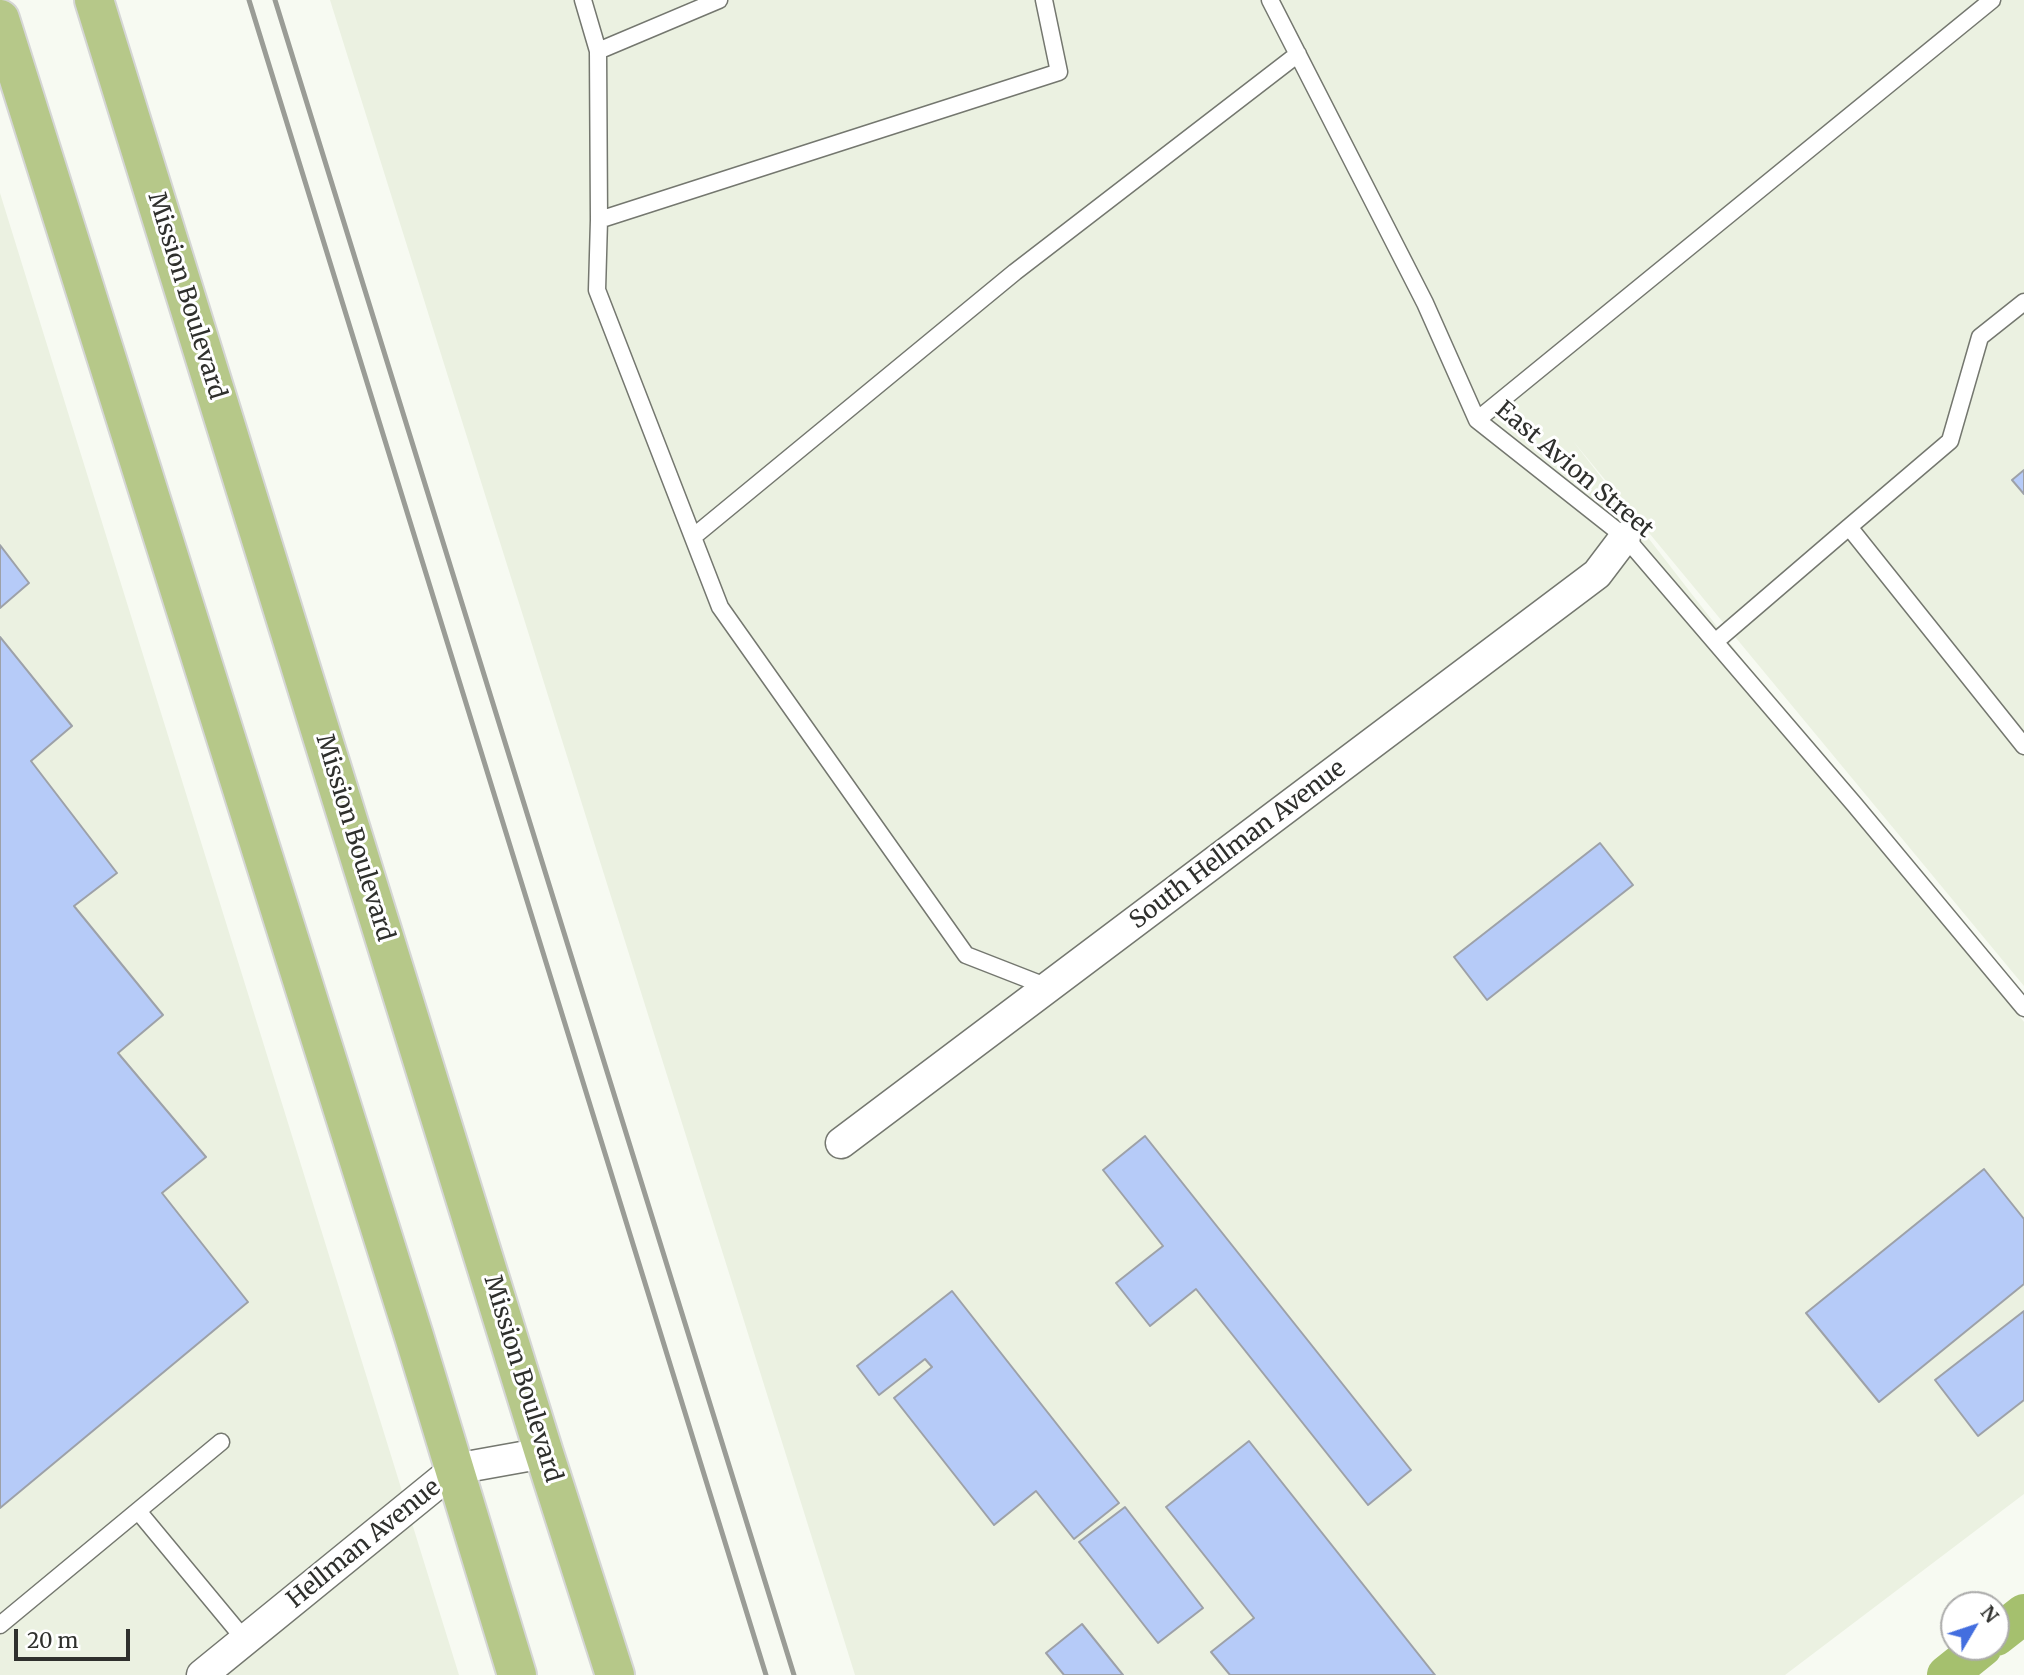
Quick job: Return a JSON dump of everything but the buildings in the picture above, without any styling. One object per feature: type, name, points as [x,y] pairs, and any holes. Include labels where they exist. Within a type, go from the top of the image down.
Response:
[{"type":"main road","name":"Mission Boulevard","points":[[94,0],[615,1675]]},
{"type":"main road","points":[[0,19],[455,1469],[517,1675]]},
{"type":"street","name":"South Hellman Avenue","points":[[841,1143],[1597,574],[1625,537]]},
{"type":"street","name":"Hellman Avenue","points":[[202,1675],[455,1469],[544,1453]]},
{"type":"lane","points":[[583,0],[598,51],[597,290],[720,607],[966,955],[1048,987]]},
{"type":"lane","points":[[598,51],[719,0]]},
{"type":"lane","points":[[599,220],[1059,72],[1044,0]]},
{"type":"lane","name":"East Avion Street","points":[[1270,0],[1425,303],[1477,420],[1625,537],[1854,804],[2024,1008]]},
{"type":"lane","points":[[1477,420],[1992,0]]},
{"type":"lane","points":[[693,537],[1015,272],[1298,54]]},
{"type":"lane","points":[[1715,642],[1950,441],[1980,337],[2024,302]]},
{"type":"lane","points":[[1849,527],[2024,746]]},
{"type":"lane","points":[[0,1625],[220,1442]]},
{"type":"lane","points":[[138,1511],[245,1640]]},
{"type":"shaded area","points":[[330,0],[2024,0],[2024,986],[1573,441],[2024,1022],[2024,1494],[1785,1675],[855,1675]]},
{"type":"shaded area","points":[[0,193],[459,1675],[0,1675]]},
{"type":"waterway","points":[[2010,1625],[2024,1614]]},
{"type":"waterway","points":[[1947,1675],[1964,1661]]},
{"type":"railway","points":[[249,0],[766,1675]]},
{"type":"railway","points":[[275,0],[794,1675]]}]
